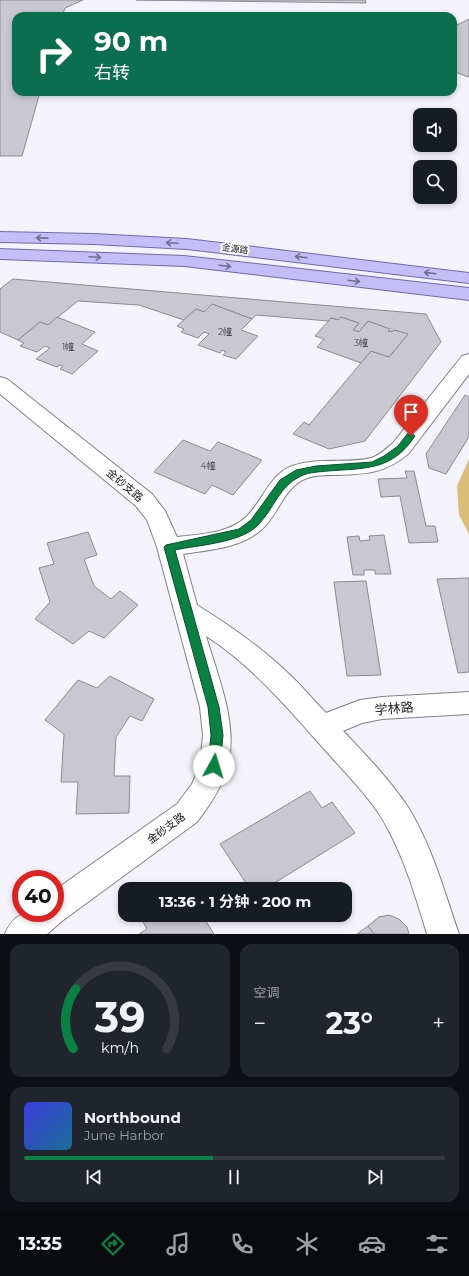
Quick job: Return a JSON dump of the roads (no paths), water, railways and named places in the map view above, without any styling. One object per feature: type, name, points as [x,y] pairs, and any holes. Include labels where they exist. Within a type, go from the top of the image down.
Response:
[{"type":"main road","name":"金源路","points":[[0,237],[94,239],[187,244],[469,278]]},
{"type":"main road","name":"金源路","points":[[0,254],[184,261],[469,294]]},
{"type":"street","points":[[169,547],[242,532],[255,523],[284,482],[299,473],[316,469],[374,465],[387,459],[401,448],[469,360]]},
{"type":"street","name":"金砂支路","points":[[0,384],[144,500],[157,517],[169,547],[188,612],[213,707],[217,735],[214,766],[202,793],[187,813],[64,902]]},
{"type":"street","points":[[188,612],[223,634],[251,656],[281,683],[376,786],[398,818],[419,861],[443,934]]},
{"type":"street","name":"学林路","points":[[322,726],[360,712],[382,708],[469,703]]},
{"type":"street","points":[[21,934],[38,922]]}]
